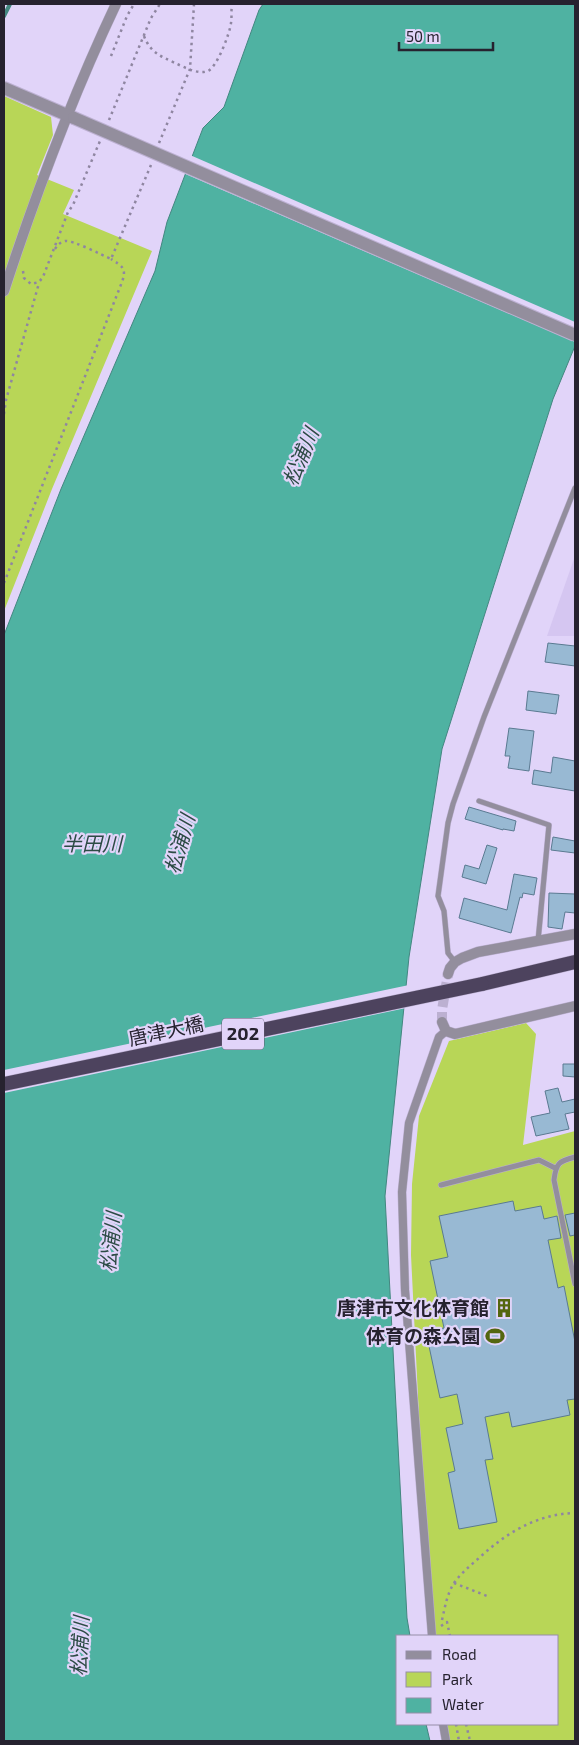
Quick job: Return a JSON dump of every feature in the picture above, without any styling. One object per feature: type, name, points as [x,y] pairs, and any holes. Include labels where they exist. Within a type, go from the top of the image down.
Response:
[{"type":"highway","name":"202","points":[[482,984],[575,962]]},
{"type":"highway","name":"202","points":[[482,984],[575,970]]},
{"type":"highway","name":"唐津大橋","points":[[4,1084],[482,984]]},
{"type":"street","points":[[4,291],[24,229],[70,117],[92,55],[116,4]]},
{"type":"street","points":[[4,88],[575,335]]},
{"type":"street","points":[[448,974],[454,962],[478,952],[575,934]]},
{"type":"street","points":[[432,1635],[406,1300],[402,1192],[409,1122],[444,1026],[455,1034],[575,1006]]},
{"type":"street","points":[[443,1725],[446,1741]]},
{"type":"lane","points":[[454,962],[448,953],[444,911],[438,896],[448,824],[453,804],[484,717],[575,488]]},
{"type":"lane","points":[[480,801],[549,825],[538,941]]},
{"type":"lane","points":[[575,1157],[562,1160],[555,1168],[554,1180],[575,1284]]},
{"type":"lane","points":[[441,1185],[539,1160],[555,1168]]},
{"type":"path","points":[[111,56],[127,16],[134,4]]},
{"type":"path","points":[[106,125],[151,18],[160,4]]},
{"type":"path","points":[[144,36],[156,55],[190,70],[208,71],[214,67],[231,25],[232,4]]},
{"type":"path","points":[[4,414],[6,400],[40,282],[68,212],[73,205],[103,134]]},
{"type":"path","points":[[4,583],[125,274],[123,268],[111,259]]},
{"type":"path","points":[[25,262],[23,272],[27,282],[31,284],[40,282]]},
{"type":"path","points":[[441,1631],[440,1626],[448,1596],[454,1583],[464,1571],[498,1540],[529,1523],[566,1513],[575,1513]]},
{"type":"path","points":[[454,1583],[487,1596]]},
{"type":"path","points":[[440,1626],[447,1622],[450,1635]]},
{"type":"path","points":[[456,1725],[460,1741]]},
{"type":"path","points":[[466,1725],[470,1741]]},
{"type":"shaded area","points":[[575,556],[575,636],[547,636]]},
{"type":"green space","points":[[4,96],[51,117],[53,135],[37,175],[74,190],[63,214],[152,251],[52,489],[4,611]]},
{"type":"green space","name":"体育の森公園","points":[[526,1023],[536,1034],[523,1145],[575,1131],[575,1741],[449,1741],[446,1725],[559,1725],[559,1635],[435,1635],[419,1417],[411,1255],[412,1184],[419,1116],[449,1041]]},
{"type":"water","points":[[263,4],[575,4],[575,346],[553,399],[442,749],[409,957],[385,1196],[407,1618],[410,1635],[396,1635],[396,1725],[426,1725],[430,1741],[4,1741],[4,635],[61,489],[155,271],[167,222],[203,128],[224,107],[259,10]]},
{"type":"pier","points":[[190,155],[575,322],[575,342],[183,173]]},
{"type":"pier","points":[[409,985],[406,1008],[4,1093],[4,1070]]},
{"type":"building","points":[[548,643],[575,646],[575,666],[545,662]]},
{"type":"building","points":[[528,691],[559,695],[556,714],[526,710]]},
{"type":"building","points":[[509,728],[534,731],[529,771],[508,768],[510,756],[505,756]]},
{"type":"building","points":[[553,757],[575,761],[575,791],[532,784],[534,770],[551,773]]},
{"type":"building","points":[[469,807],[516,821],[514,831],[503,830],[465,819]]},
{"type":"building","points":[[553,837],[575,841],[575,853],[551,850]]},
{"type":"building","points":[[487,845],[497,848],[486,884],[462,877],[465,865],[479,869]]},
{"type":"building","points":[[514,874],[537,878],[534,895],[523,893],[522,898],[520,897],[511,933],[459,918],[464,898],[507,910]]},
{"type":"building","points":[[549,893],[575,894],[575,913],[565,912],[562,929],[548,927]]},
{"type":"building","points":[[563,1064],[575,1064],[575,1077],[563,1076]]},
{"type":"building","points":[[558,1088],[562,1102],[575,1099],[575,1112],[565,1114],[569,1129],[536,1136],[531,1117],[550,1113],[545,1091]]},
{"type":"building","name":"唐津市文化体育館","points":[[513,1201],[515,1211],[541,1206],[544,1219],[557,1216],[561,1238],[548,1240],[558,1288],[564,1286],[575,1342],[575,1399],[567,1400],[570,1415],[512,1427],[509,1412],[485,1417],[493,1459],[485,1460],[497,1522],[459,1529],[448,1473],[455,1471],[446,1428],[463,1424],[457,1394],[440,1398],[426,1332],[444,1328],[430,1261],[448,1257],[439,1216]]},
{"type":"building","points":[[575,1213],[575,1235],[570,1236],[565,1215]]},
{"type":"waterway","points":[[4,16],[10,4]]},
{"type":"tunnel","points":[[442,1022],[448,974]]},
{"type":"place","name":"唐津市文化体育館","points":[[504,1308]]},
{"type":"place","name":"体育の森公園","points":[[495,1336]]},
{"type":"water label","name":"松浦川","points":[[301,457]]},
{"type":"water label","name":"半田川","points":[[92,844]]},
{"type":"water label","name":"松浦川","points":[[180,844]]},
{"type":"water label","name":"松浦川","points":[[111,1242]]},
{"type":"water label","name":"松浦川","points":[[80,1646]]}]
